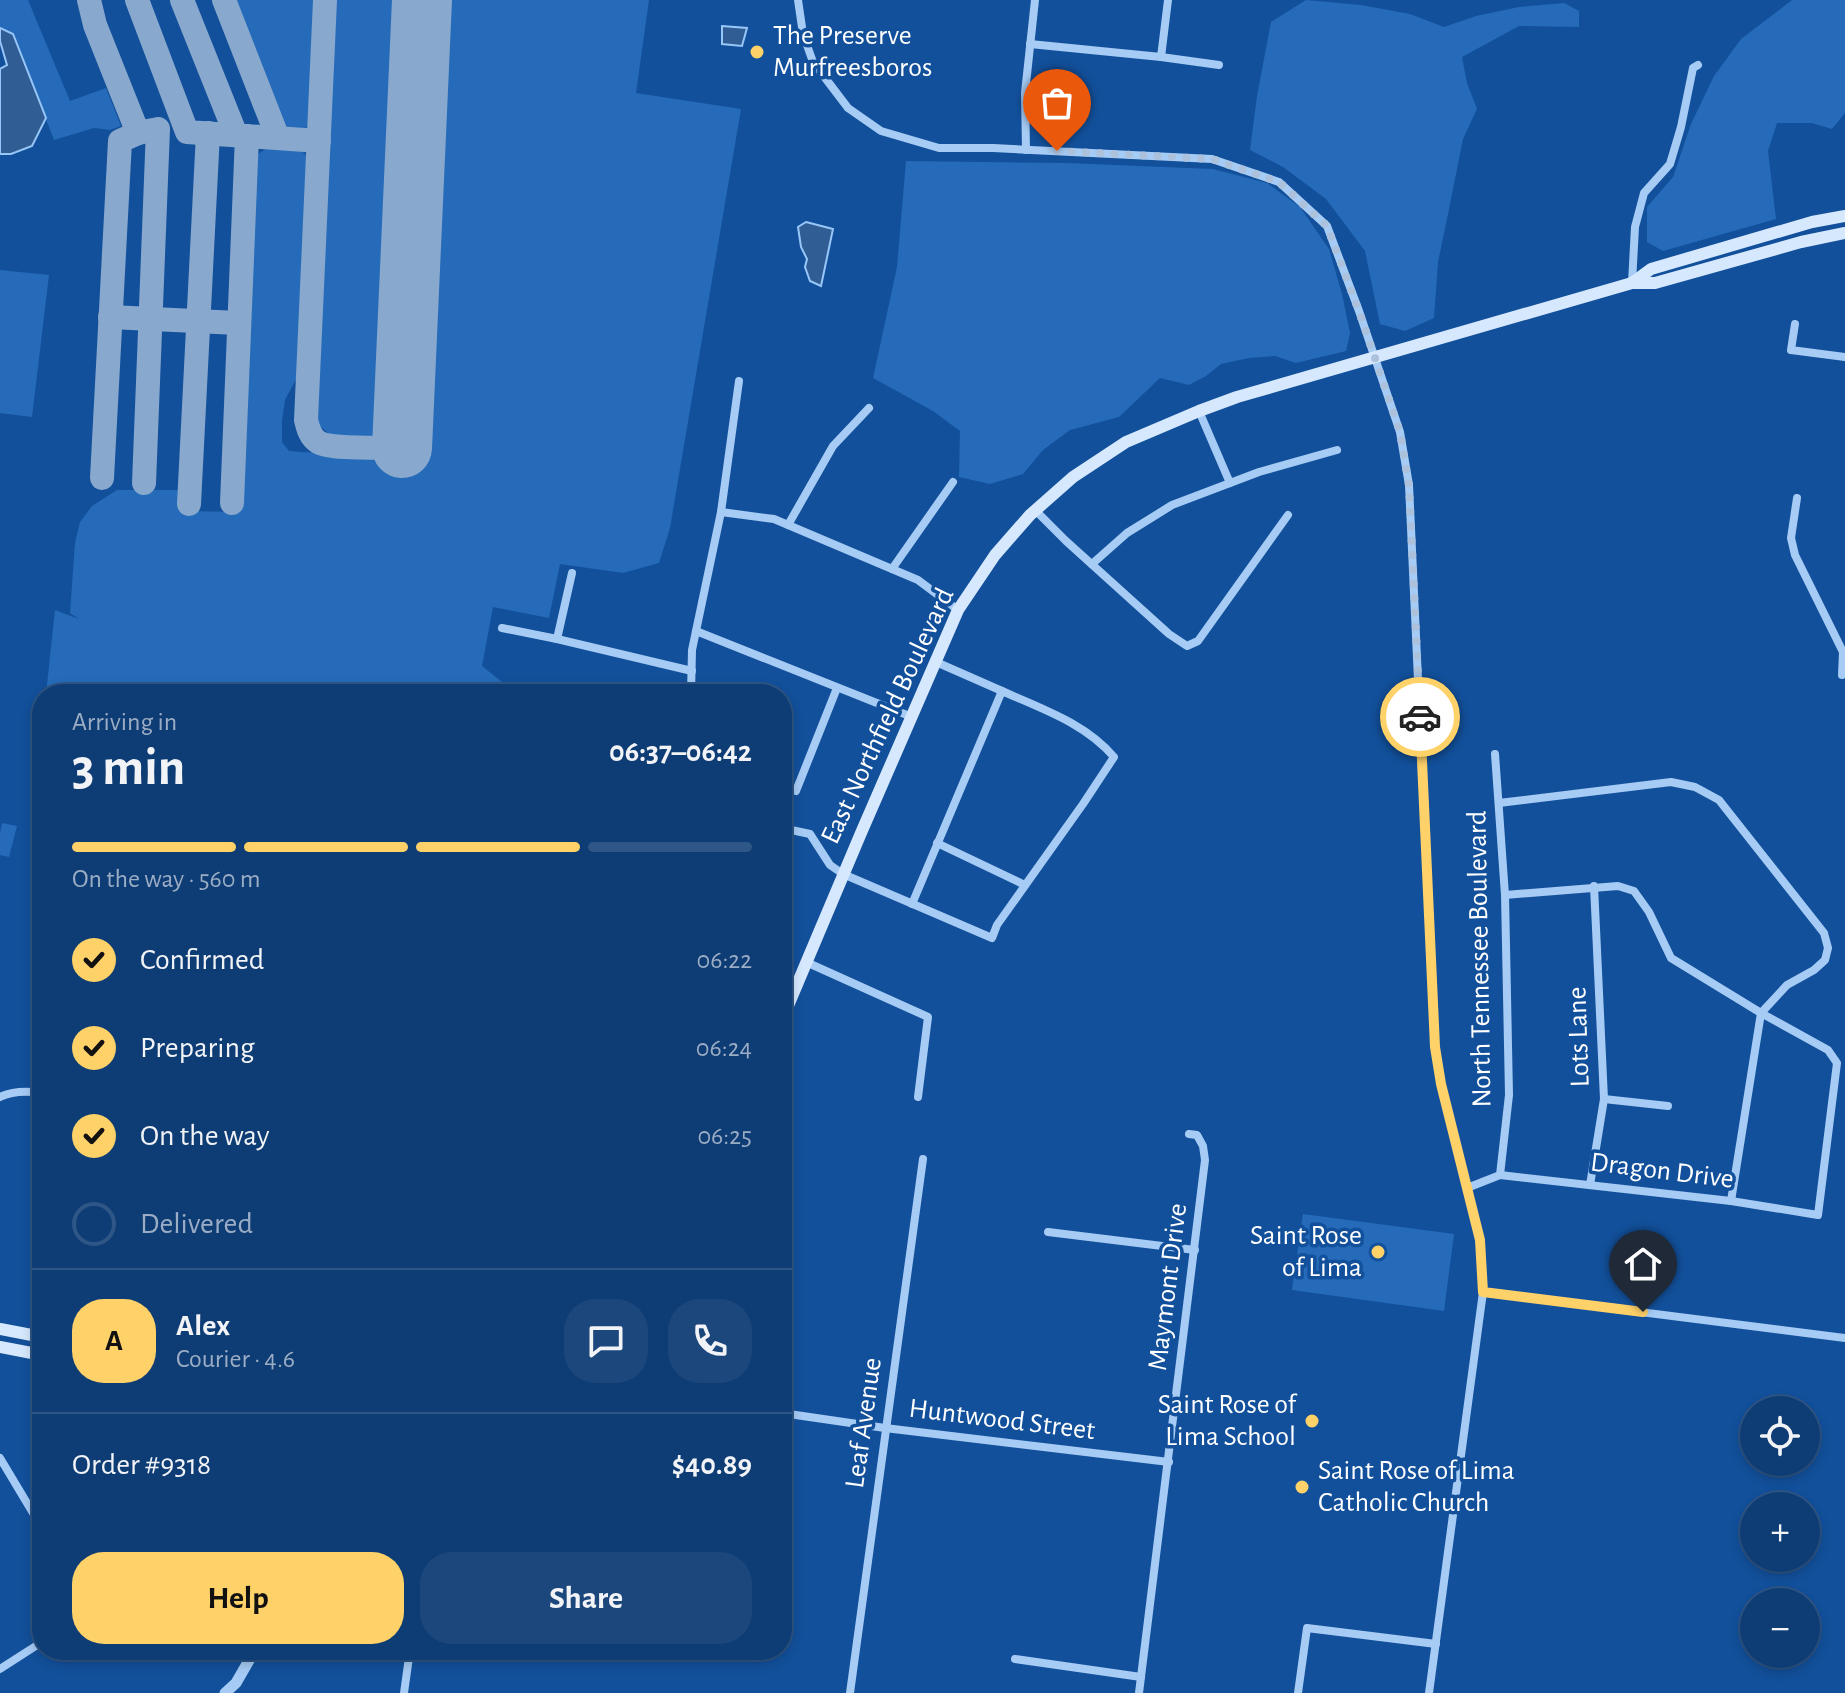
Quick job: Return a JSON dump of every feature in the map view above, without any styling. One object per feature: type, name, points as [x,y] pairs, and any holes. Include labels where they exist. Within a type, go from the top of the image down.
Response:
[{"type":"main road","name":"East Northfield Boulevard","points":[[1632,283],[1651,269],[1799,225],[1845,216]]},
{"type":"main road","name":"East Northfield Boulevard","points":[[792,996],[958,610],[995,555],[1035,510],[1073,477],[1126,442],[1237,397],[1632,283],[1655,283],[1845,233]]},
{"type":"main road","points":[[0,1329],[32,1335]]},
{"type":"main road","points":[[0,1347],[32,1353]]},
{"type":"street","name":"North Tennessee Boulevard","points":[[798,0],[803,34],[813,62],[848,108],[881,131],[939,148],[1212,159],[1279,182],[1327,226],[1400,432],[1409,485],[1435,1047],[1441,1084],[1480,1240],[1483,1292],[1429,1693]]},
{"type":"street","points":[[1026,150],[1025,93],[1035,0]]},
{"type":"street","points":[[1161,57],[1168,0]]},
{"type":"street","points":[[1030,44],[1219,65]]},
{"type":"street","points":[[1632,283],[1635,227],[1644,193],[1670,164],[1693,68],[1698,65]]},
{"type":"street","points":[[1795,324],[1791,350],[1845,357]]},
{"type":"street","points":[[691,684],[692,650],[721,512],[739,381]]},
{"type":"street","points":[[788,525],[833,446],[869,408]]},
{"type":"street","points":[[1199,411],[1230,483]]},
{"type":"street","points":[[1092,564],[1127,533],[1172,505],[1259,472],[1337,450]]},
{"type":"street","points":[[892,569],[953,482]]},
{"type":"street","points":[[1797,498],[1791,538],[1795,555],[1843,652],[1842,675]]},
{"type":"street","points":[[1035,510],[1169,634],[1187,646],[1198,641],[1288,515]]},
{"type":"street","points":[[721,512],[774,519],[918,580],[958,610]]},
{"type":"street","points":[[557,639],[572,573]]},
{"type":"street","points":[[502,628],[692,671]]},
{"type":"street","points":[[696,631],[912,717]]},
{"type":"street","points":[[792,830],[810,834],[830,865],[843,874],[992,938],[997,925],[1114,757],[1070,721],[936,662]]},
{"type":"street","points":[[796,791],[837,688]]},
{"type":"street","points":[[912,904],[1002,691]]},
{"type":"street","name":"North Tennessee Boulevard","points":[[1495,754],[1505,895],[1509,1095],[1500,1175]]},
{"type":"street","points":[[1499,803],[1671,782],[1695,787],[1719,800],[1824,933],[1828,948],[1825,960],[1787,985],[1761,1013],[1731,1201]]},
{"type":"street","points":[[937,843],[1025,885]]},
{"type":"street","points":[[1505,895],[1594,886],[1618,886],[1634,891],[1649,912],[1671,958],[1761,1013]]},
{"type":"street","name":"Lots Lane","points":[[1590,1185],[1604,1099],[1594,886]]},
{"type":"street","points":[[806,962],[928,1017],[918,1097]]},
{"type":"street","name":"Dragon Drive","points":[[1500,1175],[1731,1201],[1818,1215],[1837,1063],[1828,1050],[1761,1013]]},
{"type":"street","points":[[0,1097],[32,1091]]},
{"type":"street","points":[[1604,1099],[1668,1106]]},
{"type":"street","name":"Maymont Drive","points":[[1139,1693],[1205,1160],[1197,1135],[1189,1134]]},
{"type":"street","name":"Leaf Avenue","points":[[850,1693],[923,1159]]},
{"type":"street","points":[[1467,1188],[1500,1175]]},
{"type":"street","points":[[1048,1232],[1195,1250]]},
{"type":"street","points":[[1483,1292],[1845,1338]]},
{"type":"street","name":"Huntwood Street","points":[[792,1414],[1169,1462]]},
{"type":"street","points":[[0,1458],[32,1511]]},
{"type":"street","points":[[1298,1693],[1307,1628],[1436,1644]]},
{"type":"street","points":[[0,1669],[32,1648]]},
{"type":"street","points":[[1015,1659],[1141,1677]]},
{"type":"street","points":[[225,1693],[236,1683],[249,1660]]},
{"type":"street","points":[[404,1693],[409,1660]]},
{"type":"shaded area","points":[[0,0],[28,0],[70,101],[106,88],[121,126],[110,130],[94,128],[54,140],[13,34],[0,28]]},
{"type":"shaded area","points":[[233,0],[313,0],[318,17],[313,118],[306,128],[298,132],[287,129],[279,121]]},
{"type":"shaded area","points":[[333,0],[402,0],[384,427],[371,439],[335,439],[315,422]]},
{"type":"shaded area","points":[[442,0],[649,0],[636,93],[741,109],[670,528],[659,563],[623,573],[560,564],[549,618],[493,607],[482,666],[504,684],[47,684],[55,610],[79,619],[70,613],[75,543],[80,522],[92,506],[117,490],[179,490],[183,494],[182,511],[240,512],[254,157],[273,144],[303,152],[311,169],[302,368],[285,400],[282,442],[289,451],[425,456]]},
{"type":"shaded area","points":[[1306,0],[1410,14],[1444,27],[1519,7],[1564,3],[1579,11],[1579,27],[1519,26],[1462,57],[1467,83],[1477,109],[1463,139],[1438,262],[1434,318],[1405,331],[1380,324],[1365,251],[1326,199],[1283,167],[1250,150],[1271,22]]},
{"type":"shaded area","points":[[1792,0],[1845,0],[1845,113],[1832,129],[1812,123],[1777,123],[1768,151],[1776,219],[1663,251],[1647,242],[1647,207],[1673,177],[1691,124],[1714,76],[1741,39]]},
{"type":"shaded area","points":[[722,26],[747,28],[742,46],[722,44]]},
{"type":"shaded area","points":[[0,28],[13,34],[46,118],[32,146],[11,154],[0,154],[0,69],[7,65],[0,41]]},
{"type":"shaded area","points":[[906,161],[1213,169],[1267,183],[1300,207],[1329,249],[1350,333],[1346,351],[1296,363],[1275,356],[1221,364],[1189,385],[1160,378],[1119,417],[1070,430],[1043,450],[1023,474],[990,484],[959,477],[960,431],[933,411],[873,378],[897,267]]},
{"type":"shaded area","points":[[806,222],[833,229],[821,286],[810,281],[805,267],[807,259],[801,247],[798,227]]},
{"type":"shaded area","points":[[0,270],[49,275],[32,417],[0,413]]},
{"type":"shaded area","points":[[2,823],[17,826],[9,857],[0,855]]},
{"type":"shaded area","points":[[1303,1214],[1454,1234],[1444,1311],[1292,1290]]},
{"type":"taxiway","points":[[89,0],[95,25],[138,133],[153,130]]},
{"type":"taxiway","points":[[137,0],[187,132],[319,141]]},
{"type":"taxiway","points":[[182,0],[236,135]]},
{"type":"taxiway","points":[[224,0],[278,138]]},
{"type":"taxiway","points":[[325,0],[306,420],[313,438],[325,445],[402,448]]},
{"type":"taxiway","points":[[144,483],[158,129]]},
{"type":"taxiway","points":[[102,478],[120,141],[138,133]]},
{"type":"taxiway","points":[[189,504],[208,133]]},
{"type":"taxiway","points":[[232,503],[247,136]]},
{"type":"taxiway","points":[[110,317],[238,323]]},
{"type":"runway","points":[[402,448],[422,0]]},
{"type":"way so far","points":[[1057,151],[1212,159],[1279,182],[1327,226],[1400,432],[1409,485],[1420,717]]},
{"type":"place","name":"The Preserve Murfreesboros","points":[[757,52]]},
{"type":"place","name":"Saint Rose of Lima","points":[[1378,1252]]},
{"type":"place","name":"Saint Rose of Lima School","points":[[1312,1421]]},
{"type":"place","name":"Saint Rose of Lima Catholic Church","points":[[1302,1487]]},
{"type":"route","points":[[1420,717],[1435,1047],[1441,1084],[1480,1240],[1483,1292],[1643,1312]]}]
